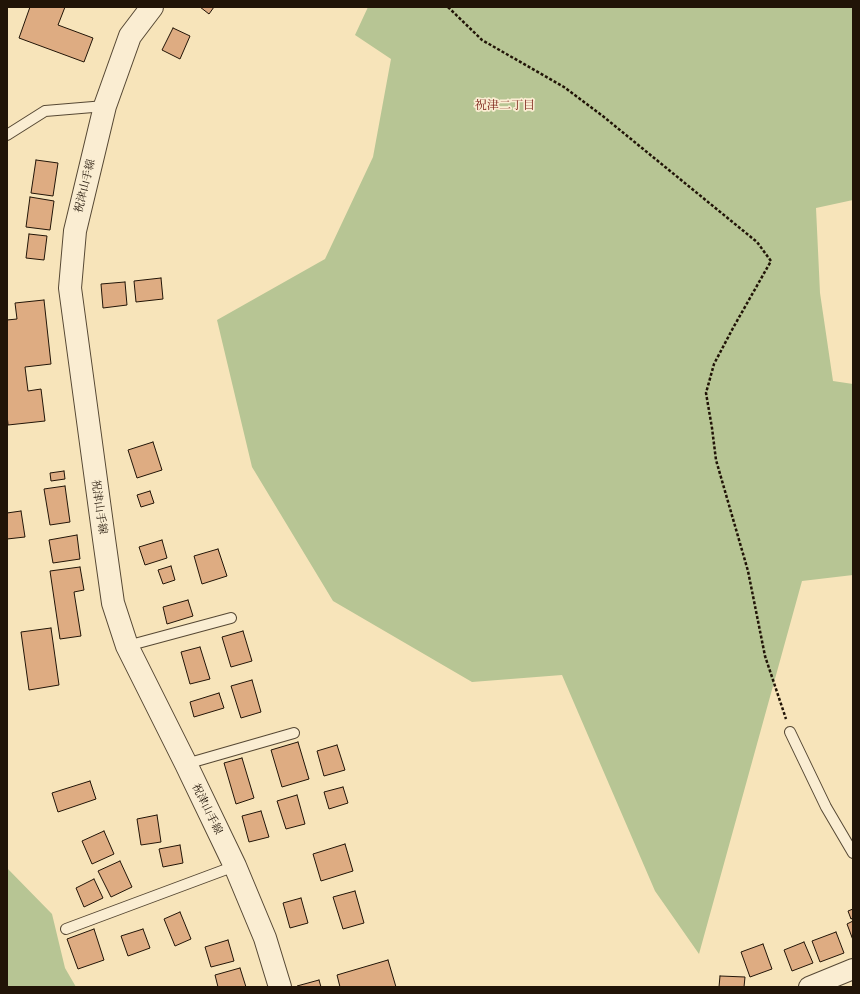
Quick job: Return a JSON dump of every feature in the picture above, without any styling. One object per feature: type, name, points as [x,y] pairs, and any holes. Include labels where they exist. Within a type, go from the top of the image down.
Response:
[{"type":"street","name":"祝津山手線","points":[[152,7],[130,36],[105,106],[75,231],[70,288],[113,603],[127,646],[235,866],[265,938],[280,987]]},
{"type":"street","points":[[809,987],[853,969]]},
{"type":"lane","points":[[7,135],[45,111],[105,106]]},
{"type":"lane","points":[[127,646],[231,618]]},
{"type":"lane","points":[[790,732],[826,807],[853,853]]},
{"type":"lane","points":[[186,764],[294,733]]},
{"type":"lane","points":[[66,929],[235,866]]},
{"type":"path","points":[[448,7],[482,40],[564,87],[604,117],[757,242],[771,261],[714,364],[706,393],[716,460],[748,571],[765,656],[790,732]]},
{"type":"green space","points":[[368,7],[853,7],[853,200],[816,208],[820,293],[833,381],[853,384],[853,575],[802,581],[699,954],[655,891],[562,675],[472,682],[333,601],[252,467],[217,320],[325,259],[373,157],[391,59],[355,35]]},
{"type":"green space","points":[[7,868],[52,914],[65,968],[76,987],[7,987]]},
{"type":"building","points":[[30,7],[65,7],[58,25],[93,38],[84,62],[19,38]]},
{"type":"building","points":[[200,7],[214,7],[209,14]]},
{"type":"building","points":[[173,28],[190,36],[180,59],[162,50]]},
{"type":"building","points":[[36,160],[58,163],[53,196],[31,193]]},
{"type":"building","points":[[30,197],[54,201],[50,230],[26,227]]},
{"type":"building","points":[[29,234],[47,236],[44,260],[26,258]]},
{"type":"building","points":[[161,278],[163,299],[136,302],[134,281]]},
{"type":"building","points":[[125,282],[127,305],[103,308],[101,284]]},
{"type":"building","points":[[44,300],[51,364],[25,367],[28,391],[41,389],[45,421],[8,425],[7,320],[17,319],[15,303]]},
{"type":"building","points":[[153,442],[162,470],[137,478],[128,450]]},
{"type":"building","points":[[64,471],[65,479],[51,481],[50,473]]},
{"type":"building","points":[[65,486],[70,522],[50,525],[44,489]]},
{"type":"building","points":[[150,491],[154,503],[141,507],[137,495]]},
{"type":"building","points":[[21,511],[25,537],[7,539],[7,513]]},
{"type":"building","points":[[77,535],[80,559],[53,563],[49,540]]},
{"type":"building","points":[[162,540],[167,558],[145,565],[139,547]]},
{"type":"building","points":[[218,549],[227,576],[202,584],[194,556]]},
{"type":"building","points":[[171,566],[175,580],[163,584],[158,570]]},
{"type":"building","points":[[80,567],[84,590],[74,592],[81,636],[60,639],[50,571]]},
{"type":"building","points":[[188,600],[193,616],[167,624],[163,607]]},
{"type":"building","points":[[51,628],[59,685],[29,690],[21,632]]},
{"type":"building","points":[[243,631],[252,661],[231,667],[222,637]]},
{"type":"building","points":[[200,647],[210,679],[190,684],[181,652]]},
{"type":"building","points":[[252,680],[261,712],[241,718],[231,686]]},
{"type":"building","points":[[219,693],[224,708],[194,717],[190,702]]},
{"type":"building","points":[[298,742],[309,779],[282,787],[271,750]]},
{"type":"building","points":[[337,745],[345,770],[324,776],[317,751]]},
{"type":"building","points":[[242,758],[254,798],[236,804],[224,763]]},
{"type":"building","points":[[90,781],[96,799],[58,812],[52,793]]},
{"type":"building","points":[[343,787],[348,803],[329,809],[324,792]]},
{"type":"building","points":[[297,795],[305,824],[286,829],[277,801]]},
{"type":"building","points":[[261,811],[269,837],[249,842],[242,816]]},
{"type":"building","points":[[157,815],[161,842],[141,845],[137,819]]},
{"type":"building","points":[[104,831],[114,854],[92,864],[82,841]]},
{"type":"building","points":[[345,844],[353,871],[321,881],[313,854]]},
{"type":"building","points":[[180,845],[183,863],[163,867],[159,849]]},
{"type":"building","points":[[120,861],[132,887],[111,897],[98,871]]},
{"type":"building","points":[[94,879],[103,898],[84,907],[76,888]]},
{"type":"building","points":[[355,891],[364,923],[343,929],[333,897]]},
{"type":"building","points":[[301,898],[308,923],[290,928],[283,903]]},
{"type":"building","points":[[853,909],[853,918],[851,919],[848,911]]},
{"type":"building","points":[[180,912],[191,939],[175,946],[164,919]]},
{"type":"building","points":[[853,921],[853,940],[847,924]]},
{"type":"building","points":[[94,929],[104,960],[78,969],[67,939]]},
{"type":"building","points":[[143,929],[150,948],[128,956],[121,936]]},
{"type":"building","points":[[836,932],[844,953],[820,962],[812,941]]},
{"type":"building","points":[[228,940],[234,961],[211,967],[205,947]]},
{"type":"building","points":[[804,942],[813,963],[792,971],[784,950]]},
{"type":"building","points":[[763,944],[772,969],[750,977],[741,952]]},
{"type":"building","points":[[388,960],[396,987],[340,987],[337,975]]},
{"type":"building","points":[[240,968],[246,987],[218,987],[215,975]]},
{"type":"building","points":[[720,976],[745,977],[744,987],[719,987]]},
{"type":"building","points":[[319,980],[321,987],[297,986]]},
{"type":"district","name":"祝津二丁目","points":[[505,106]]}]
